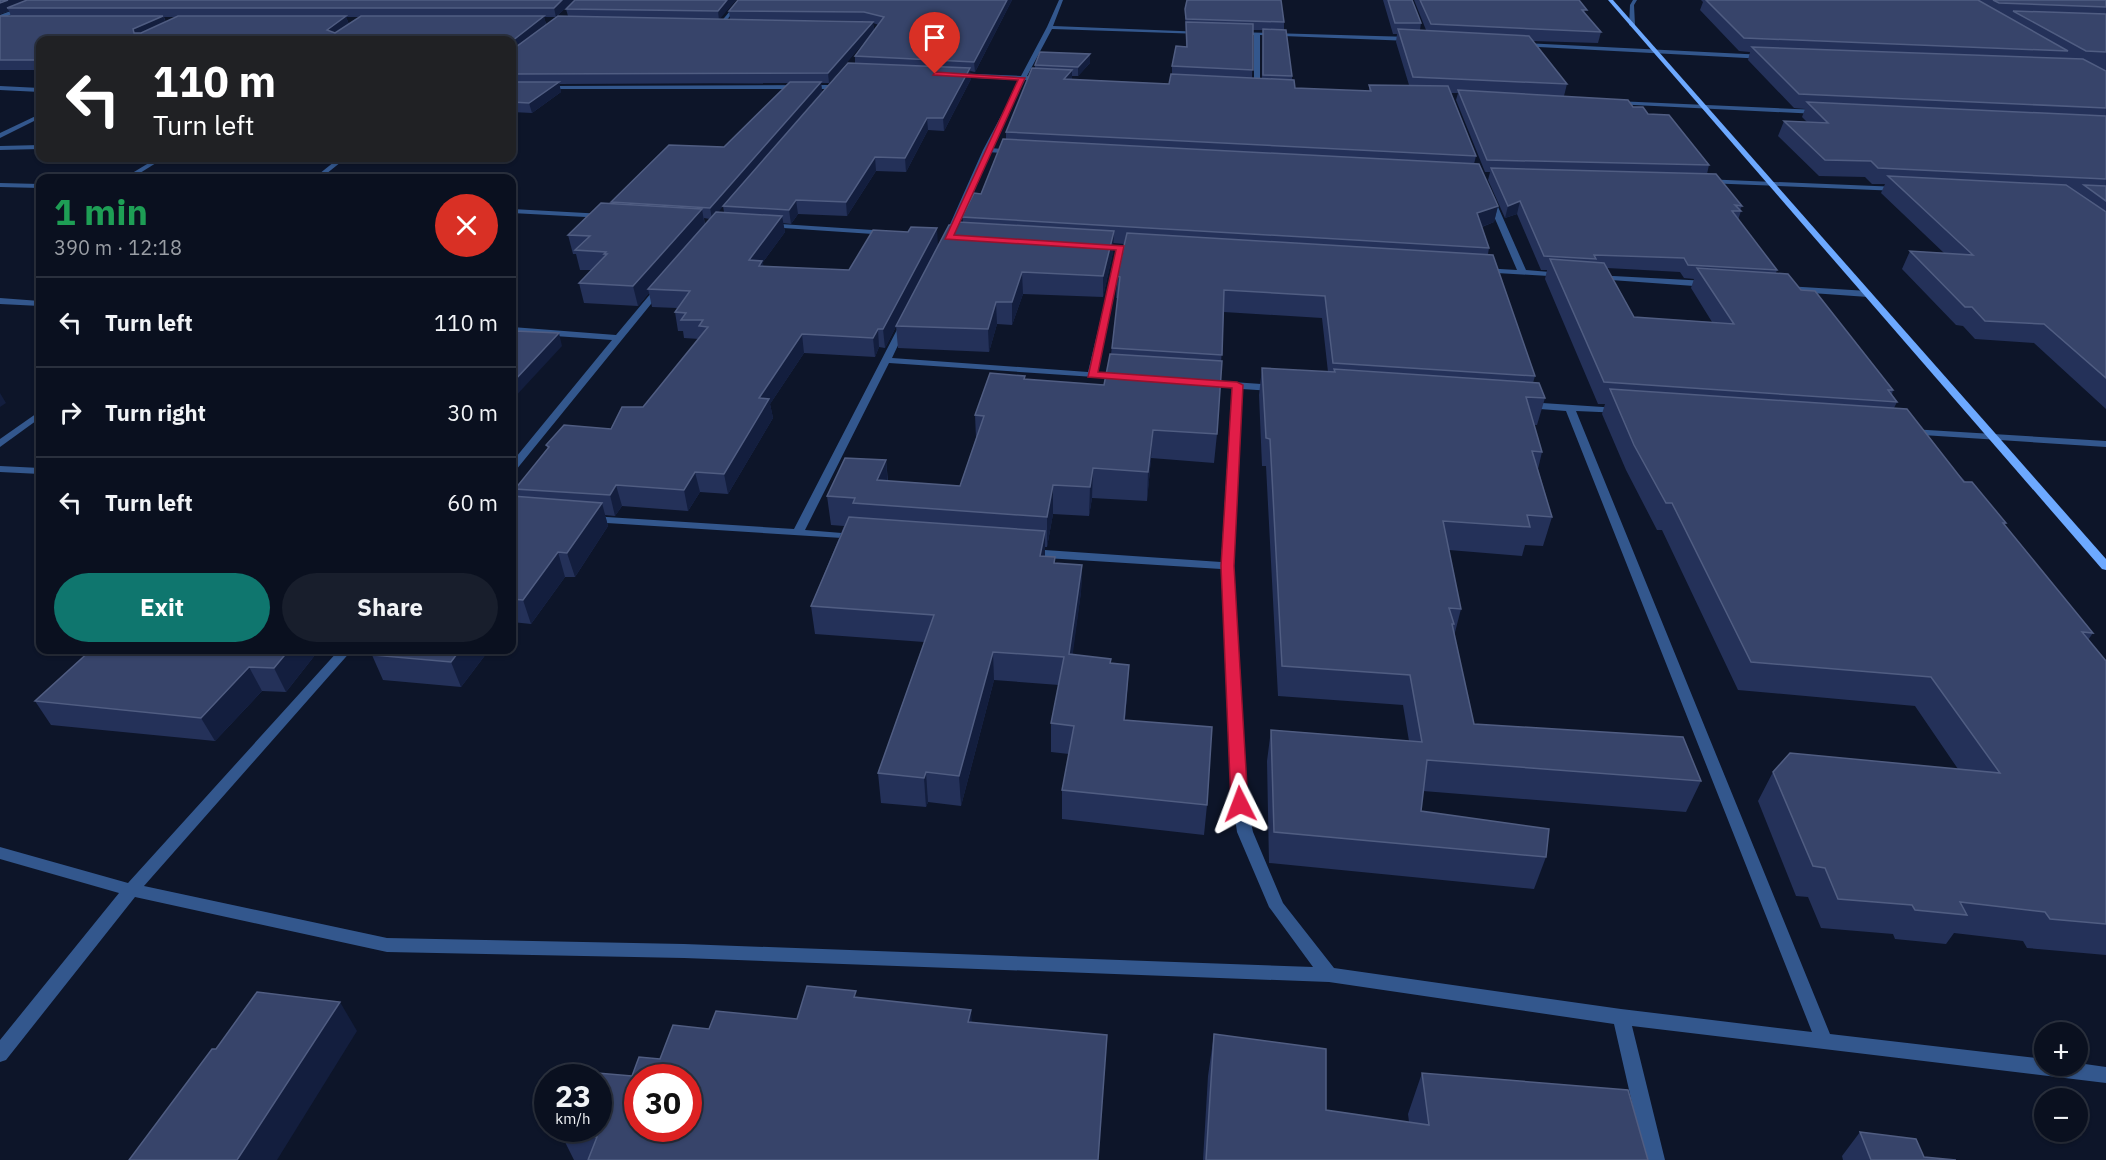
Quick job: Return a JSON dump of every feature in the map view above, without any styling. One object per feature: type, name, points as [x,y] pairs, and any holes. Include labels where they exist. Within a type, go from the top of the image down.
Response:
[{"type":"street","points":[[0,19],[45,0]]},
{"type":"street","points":[[722,22],[742,0]]},
{"type":"street","points":[[943,247],[986,150],[1050,27],[1061,0]]},
{"type":"street","points":[[1610,0],[1653,52],[1705,107],[2106,566]]},
{"type":"street","points":[[1632,25],[1632,5],[1635,0]]},
{"type":"street","points":[[0,19],[12,21]]},
{"type":"street","points":[[710,22],[734,22]]},
{"type":"street","points":[[1050,27],[1211,32]]},
{"type":"street","points":[[1234,33],[1413,39]]},
{"type":"street","points":[[1257,34],[1257,89]]},
{"type":"street","points":[[1516,44],[1771,57]]},
{"type":"street","points":[[941,74],[1057,80]]},
{"type":"street","points":[[825,96],[840,79]]},
{"type":"street","points":[[32,88],[36,86]]},
{"type":"street","points":[[535,88],[833,87]]},
{"type":"street","points":[[0,88],[36,89]]},
{"type":"street","points":[[1245,88],[1269,89]]},
{"type":"street","points":[[1612,103],[1823,113]]},
{"type":"street","points":[[0,136],[36,118]]},
{"type":"street","points":[[0,148],[36,147]]},
{"type":"street","points":[[986,150],[1022,152]]},
{"type":"street","points":[[135,174],[154,162]]},
{"type":"street","points":[[322,174],[338,162]]},
{"type":"street","points":[[1691,180],[1909,190]]},
{"type":"street","points":[[0,185],[36,186]]},
{"type":"street","points":[[1485,187],[1523,273]]},
{"type":"street","points":[[516,211],[614,216]]},
{"type":"street","points":[[762,225],[902,234]]},
{"type":"street","points":[[936,236],[960,237]]},
{"type":"street","points":[[1086,245],[1144,249]]},
{"type":"street","points":[[1092,375],[1121,248]]},
{"type":"street","points":[[1475,270],[1570,276]]},
{"type":"street","points":[[1582,277],[1713,285]]},
{"type":"street","points":[[516,463],[663,284]]},
{"type":"street","points":[[1773,288],[1868,294]]},
{"type":"street","points":[[0,301],[36,304]]},
{"type":"street","points":[[798,532],[912,309]]},
{"type":"street","points":[[516,330],[618,338]]},
{"type":"street","points":[[886,360],[1137,378]]},
{"type":"street","points":[[1192,382],[1285,388]]},
{"type":"street","points":[[1237,385],[1227,566],[1240,804],[1245,832],[1276,908],[1329,975]]},
{"type":"street","points":[[1511,404],[1629,412]]},
{"type":"street","points":[[1570,408],[1824,1040]]},
{"type":"street","points":[[0,444],[36,417]]},
{"type":"street","points":[[1900,431],[2106,444]]},
{"type":"street","points":[[0,469],[36,471]]},
{"type":"street","points":[[583,518],[867,538]]},
{"type":"street","points":[[1016,552],[1227,566]]},
{"type":"street","points":[[0,1054],[131,890],[342,654]]},
{"type":"street","points":[[0,853],[131,890],[387,945],[684,951],[1329,975],[1620,1017],[2106,1075]]},
{"type":"street","points":[[1620,1017],[1656,1160]]},
{"type":"building","points":[[27,0],[562,0],[554,8],[7,8]]},
{"type":"building","points":[[575,0],[727,0],[718,11],[566,9]]},
{"type":"building","points":[[738,0],[1007,0],[974,62],[855,56],[884,17],[864,12],[729,11]]},
{"type":"building","points":[[1187,0],[1281,0],[1284,22],[1186,19]]},
{"type":"building","points":[[1388,0],[1412,0],[1421,23],[1395,23]]},
{"type":"building","points":[[1420,0],[1579,0],[1587,10],[1582,10],[1601,32],[1431,24]]},
{"type":"building","points":[[1706,0],[1978,0],[2068,51],[1744,38]]},
{"type":"building","points":[[1993,0],[2106,0],[2106,7],[1999,3]]},
{"type":"building","points":[[2013,11],[2106,14],[2106,52],[2086,51]]},
{"type":"building","points":[[0,16],[163,16],[133,29],[134,33],[141,33],[178,16],[346,16],[327,30],[335,33],[361,16],[544,16],[516,38],[516,36],[36,36],[36,60],[0,60]]},
{"type":"building","points":[[558,16],[873,22],[828,73],[516,74],[516,47]]},
{"type":"building","points":[[1186,22],[1253,24],[1253,70],[1172,66],[1176,46],[1187,47]]},
{"type":"building","points":[[1263,29],[1286,30],[1292,76],[1263,75]]},
{"type":"building","points":[[1398,29],[1529,36],[1567,84],[1413,77]]},
{"type":"building","points":[[1752,47],[2083,59],[2106,71],[2106,108],[1799,94]]},
{"type":"building","points":[[1040,52],[1090,54],[1078,67],[1035,65]]},
{"type":"building","points":[[848,63],[970,68],[943,118],[927,118],[905,158],[875,157],[846,202],[796,200],[789,210],[723,206]]},
{"type":"building","points":[[1032,68],[1072,70],[1064,79],[1169,84],[1171,74],[1294,80],[1295,88],[1371,91],[1369,85],[1448,86],[1476,156],[1006,132]]},
{"type":"building","points":[[516,82],[559,82],[529,103],[516,102]]},
{"type":"building","points":[[790,82],[821,82],[710,208],[611,202],[669,145],[724,147]]},
{"type":"building","points":[[1458,90],[1628,100],[1633,107],[1643,107],[1648,114],[1669,115],[1709,165],[1487,160]]},
{"type":"building","points":[[1807,102],[2106,116],[2106,179],[1878,168],[1871,161],[1825,160],[1784,121],[1828,123]]},
{"type":"building","points":[[1003,139],[1479,164],[1498,206],[1477,213],[1489,248],[962,217],[974,193],[981,194]]},
{"type":"building","points":[[1491,168],[1716,174],[1742,206],[1735,205],[1741,211],[1732,211],[1777,270],[1688,265],[1684,258],[1594,255],[1596,259],[1544,256],[1520,201],[1508,206]]},
{"type":"building","points":[[1888,176],[2066,185],[2106,212],[2106,378],[2044,324],[1985,321],[1972,307],[1965,307],[1910,251],[1973,255]]},
{"type":"building","points":[[2084,185],[2106,186],[2106,201]]},
{"type":"building","points":[[601,203],[702,209],[633,286],[579,283],[607,254],[604,254],[606,252],[575,250],[590,236],[568,235]]},
{"type":"building","points":[[716,212],[782,216],[749,260],[762,261],[759,266],[849,270],[873,230],[908,232],[911,227],[937,228],[883,329],[878,329],[873,338],[802,334],[759,398],[769,399],[724,474],[695,472],[684,490],[616,485],[610,495],[516,489],[549,447],[546,445],[564,425],[611,429],[622,407],[643,407],[708,327],[699,326],[703,320],[681,320],[686,313],[675,312],[690,291],[648,289]]},
{"type":"building","points":[[958,222],[1114,231],[1103,276],[1022,272],[1012,302],[996,302],[988,329],[896,326],[949,225],[957,225]]},
{"type":"building","points":[[1127,233],[1493,255],[1535,376],[1333,363],[1325,296],[1224,290],[1222,355],[1112,348],[1120,277],[1117,276]]},
{"type":"building","points":[[1550,259],[1604,263],[1634,317],[1734,324],[1697,268],[1788,274],[1801,290],[1815,291],[1893,390],[1888,390],[1897,402],[1604,382]]},
{"type":"building","points":[[516,331],[559,333],[516,379]]},
{"type":"building","points":[[1110,354],[1222,361],[1217,434],[1153,430],[1148,472],[1093,468],[1090,487],[1053,485],[1047,517],[853,503],[855,498],[827,496],[845,458],[886,460],[877,480],[960,486],[984,416],[975,415],[990,373],[1025,376],[1024,379],[1104,385]]},
{"type":"building","points":[[1262,368],[1335,372],[1334,369],[1539,383],[1545,398],[1526,397],[1542,452],[1532,451],[1552,517],[1527,515],[1530,527],[1443,521],[1461,609],[1449,608],[1474,724],[1683,737],[1701,781],[1427,760],[1421,811],[1549,829],[1546,857],[1274,832],[1271,730],[1422,742],[1410,675],[1282,666],[1270,439],[1266,438]]},
{"type":"building","points":[[1610,389],[1907,409],[1964,482],[1972,482],[2093,633],[2082,632],[2106,661],[2106,924],[2050,919],[2045,912],[1960,902],[1967,915],[1915,910],[1912,905],[1838,899],[1825,868],[1813,866],[1773,772],[1790,753],[2000,773],[1931,677],[1751,662],[1672,503],[1666,503],[1634,445]]},
{"type":"building","points":[[516,496],[602,503],[567,553],[558,552],[523,600],[516,599]]},
{"type":"building","points":[[849,517],[1045,531],[1040,556],[1055,557],[1054,563],[1082,565],[1069,654],[1111,659],[1110,663],[1129,665],[1124,720],[1212,727],[1207,805],[1062,790],[1074,726],[1051,723],[1064,657],[993,652],[959,776],[926,772],[924,778],[878,773],[934,615],[811,606]]},
{"type":"building","points":[[87,654],[286,654],[274,668],[249,667],[201,718],[35,701]]},
{"type":"building","points":[[373,654],[457,654],[451,662]]},
{"type":"building","points":[[807,986],[856,991],[854,997],[971,1010],[968,1022],[1107,1035],[1098,1160],[588,1160],[595,1142],[612,1142],[612,1074],[624,1075],[624,1142],[702,1142],[702,1064],[636,1064],[639,1057],[660,1059],[673,1025],[709,1029],[716,1011],[797,1019]]},
{"type":"building","points":[[257,992],[340,1002],[237,1160],[129,1160],[212,1049],[216,1049]]},
{"type":"building","points":[[1214,1034],[1326,1049],[1326,1110],[1429,1125],[1422,1073],[1628,1090],[1648,1160],[1206,1160]]},
{"type":"building","points":[[1860,1132],[1916,1139],[1924,1157],[1956,1160],[1871,1160]]},
{"type":"route","points":[[935,74],[1022,78],[986,150],[948,237],[1121,248],[1092,375],[1237,385],[1227,566],[1240,804]]}]
